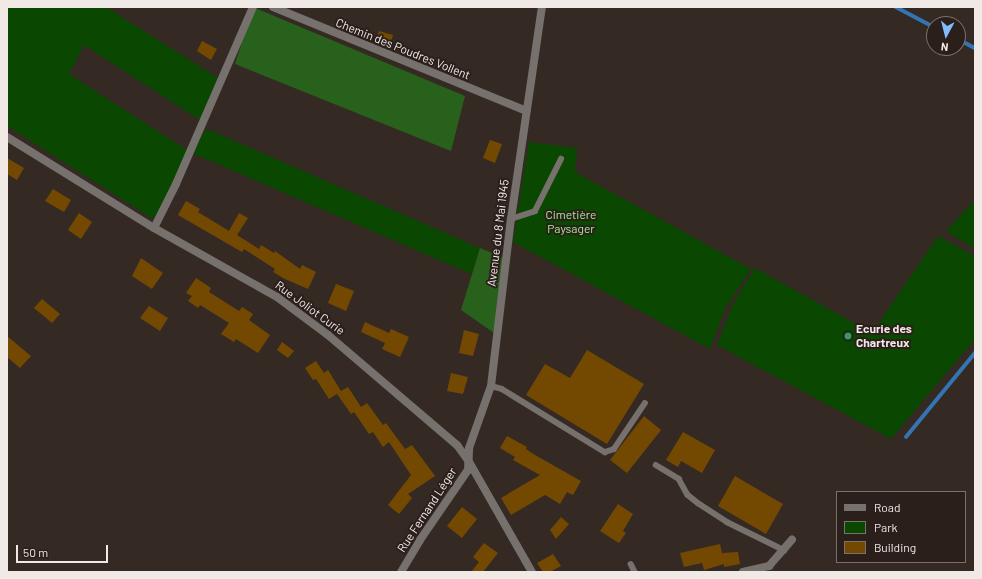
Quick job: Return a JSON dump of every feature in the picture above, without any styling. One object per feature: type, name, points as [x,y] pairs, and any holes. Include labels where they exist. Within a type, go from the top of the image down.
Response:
[{"type":"street","points":[[154,228],[176,184],[253,7]]},
{"type":"street","name":"Chemin des Poudres Vollent","points":[[273,7],[526,111]]},
{"type":"street","name":"Avenue du 8 Mai 1945","points":[[468,460],[469,448],[491,386],[511,219],[542,7]]},
{"type":"street","name":"Rue Joliot Curie","points":[[7,136],[154,228],[277,296],[328,335],[437,426],[457,445],[468,460],[532,572]]},
{"type":"street","name":"Rue Fernand Léger","points":[[401,572],[420,540],[468,470],[468,460]]},
{"type":"street","points":[[743,572],[769,566],[792,540]]},
{"type":"lane","points":[[511,219],[535,211],[561,159]]},
{"type":"lane","points":[[491,386],[502,389],[605,452],[614,449],[645,403]]},
{"type":"lane","points":[[656,465],[679,479],[688,495],[698,503],[727,522],[784,550]]},
{"type":"lane","points":[[631,564],[635,572]]},
{"type":"green space","points":[[7,7],[106,7],[221,80],[203,122],[84,45],[69,74],[190,152],[176,184],[153,219],[7,126]]},
{"type":"green space","points":[[253,7],[465,96],[451,151],[235,64]]},
{"type":"green space","points":[[207,129],[480,248],[471,274],[190,152]]},
{"type":"green space","name":"Cimetière Paysager","points":[[529,142],[577,148],[575,172],[751,269],[725,309],[710,349],[513,242]]},
{"type":"green space","points":[[975,200],[975,249],[946,231]]},
{"type":"green space","name":"Ecurie des Chartreux","points":[[938,236],[975,256],[975,339],[891,439],[717,345],[733,304],[755,268],[872,333]]},
{"type":"green space","points":[[480,248],[504,258],[494,333],[461,310]]},
{"type":"building","points":[[379,31],[393,35],[389,48],[375,43]]},
{"type":"building","points":[[202,41],[217,49],[211,60],[197,51]]},
{"type":"building","points":[[490,140],[502,144],[495,163],[483,158]]},
{"type":"building","points":[[7,158],[24,168],[17,180],[7,174]]},
{"type":"building","points":[[53,189],[71,200],[64,212],[45,201]]},
{"type":"building","points":[[186,201],[200,209],[198,212],[229,231],[239,213],[248,218],[237,235],[259,249],[261,245],[274,253],[275,251],[300,269],[302,265],[316,272],[308,289],[273,272],[275,269],[244,249],[242,252],[178,215]]},
{"type":"building","points":[[79,213],[92,222],[81,239],[68,230]]},
{"type":"building","points":[[141,258],[163,273],[152,289],[132,276]]},
{"type":"building","points":[[196,278],[211,288],[209,292],[239,311],[242,307],[253,314],[249,320],[270,335],[258,353],[236,339],[234,342],[221,334],[229,323],[200,305],[198,308],[188,301],[192,296],[186,293]]},
{"type":"building","points":[[336,284],[354,291],[346,311],[328,303]]},
{"type":"building","points":[[42,299],[60,314],[52,323],[34,308]]},
{"type":"building","points":[[149,306],[168,318],[160,331],[140,318]]},
{"type":"building","points":[[365,322],[389,333],[391,329],[409,337],[400,357],[382,349],[385,343],[361,332]]},
{"type":"building","points":[[464,330],[479,334],[473,356],[459,353]]},
{"type":"building","points":[[7,336],[31,356],[20,368],[7,357]]},
{"type":"building","points":[[282,342],[294,351],[288,358],[277,350]]},
{"type":"building","points":[[587,350],[644,384],[607,444],[526,395],[545,364],[570,378]]},
{"type":"building","points":[[316,361],[324,373],[328,370],[341,391],[348,387],[361,407],[367,403],[383,425],[386,423],[405,449],[412,445],[435,476],[408,494],[412,498],[399,514],[388,505],[411,475],[389,442],[383,447],[373,432],[369,434],[354,412],[351,414],[337,394],[329,399],[316,379],[313,380],[305,368]]},
{"type":"building","points":[[451,373],[468,377],[463,394],[447,391]]},
{"type":"building","points":[[644,416],[661,430],[627,473],[610,460]]},
{"type":"building","points":[[683,432],[715,450],[702,473],[681,461],[678,467],[666,460]]},
{"type":"building","points":[[507,436],[527,447],[526,449],[535,455],[581,481],[573,495],[567,492],[560,504],[545,495],[511,515],[501,498],[540,475],[513,460],[515,457],[500,448]]},
{"type":"building","points":[[735,476],[783,504],[766,534],[718,506]]},
{"type":"building","points":[[618,504],[633,514],[623,531],[626,533],[619,543],[600,531]]},
{"type":"building","points":[[462,507],[477,519],[462,538],[447,526]]},
{"type":"building","points":[[561,517],[569,524],[556,539],[550,530]]},
{"type":"building","points":[[484,543],[498,553],[483,572],[471,572],[479,562],[473,557]]},
{"type":"building","points":[[720,544],[722,553],[738,552],[740,564],[724,567],[724,564],[704,570],[702,563],[684,567],[680,553]]},
{"type":"building","points":[[553,554],[561,566],[550,572],[543,572],[537,563]]},
{"type":"waterway","points":[[896,7],[926,23]]},
{"type":"waterway","points":[[966,43],[975,48]]},
{"type":"waterway","points":[[906,437],[975,353]]},
{"type":"place","name":"Ecurie des Chartreux","points":[[848,336]]}]
